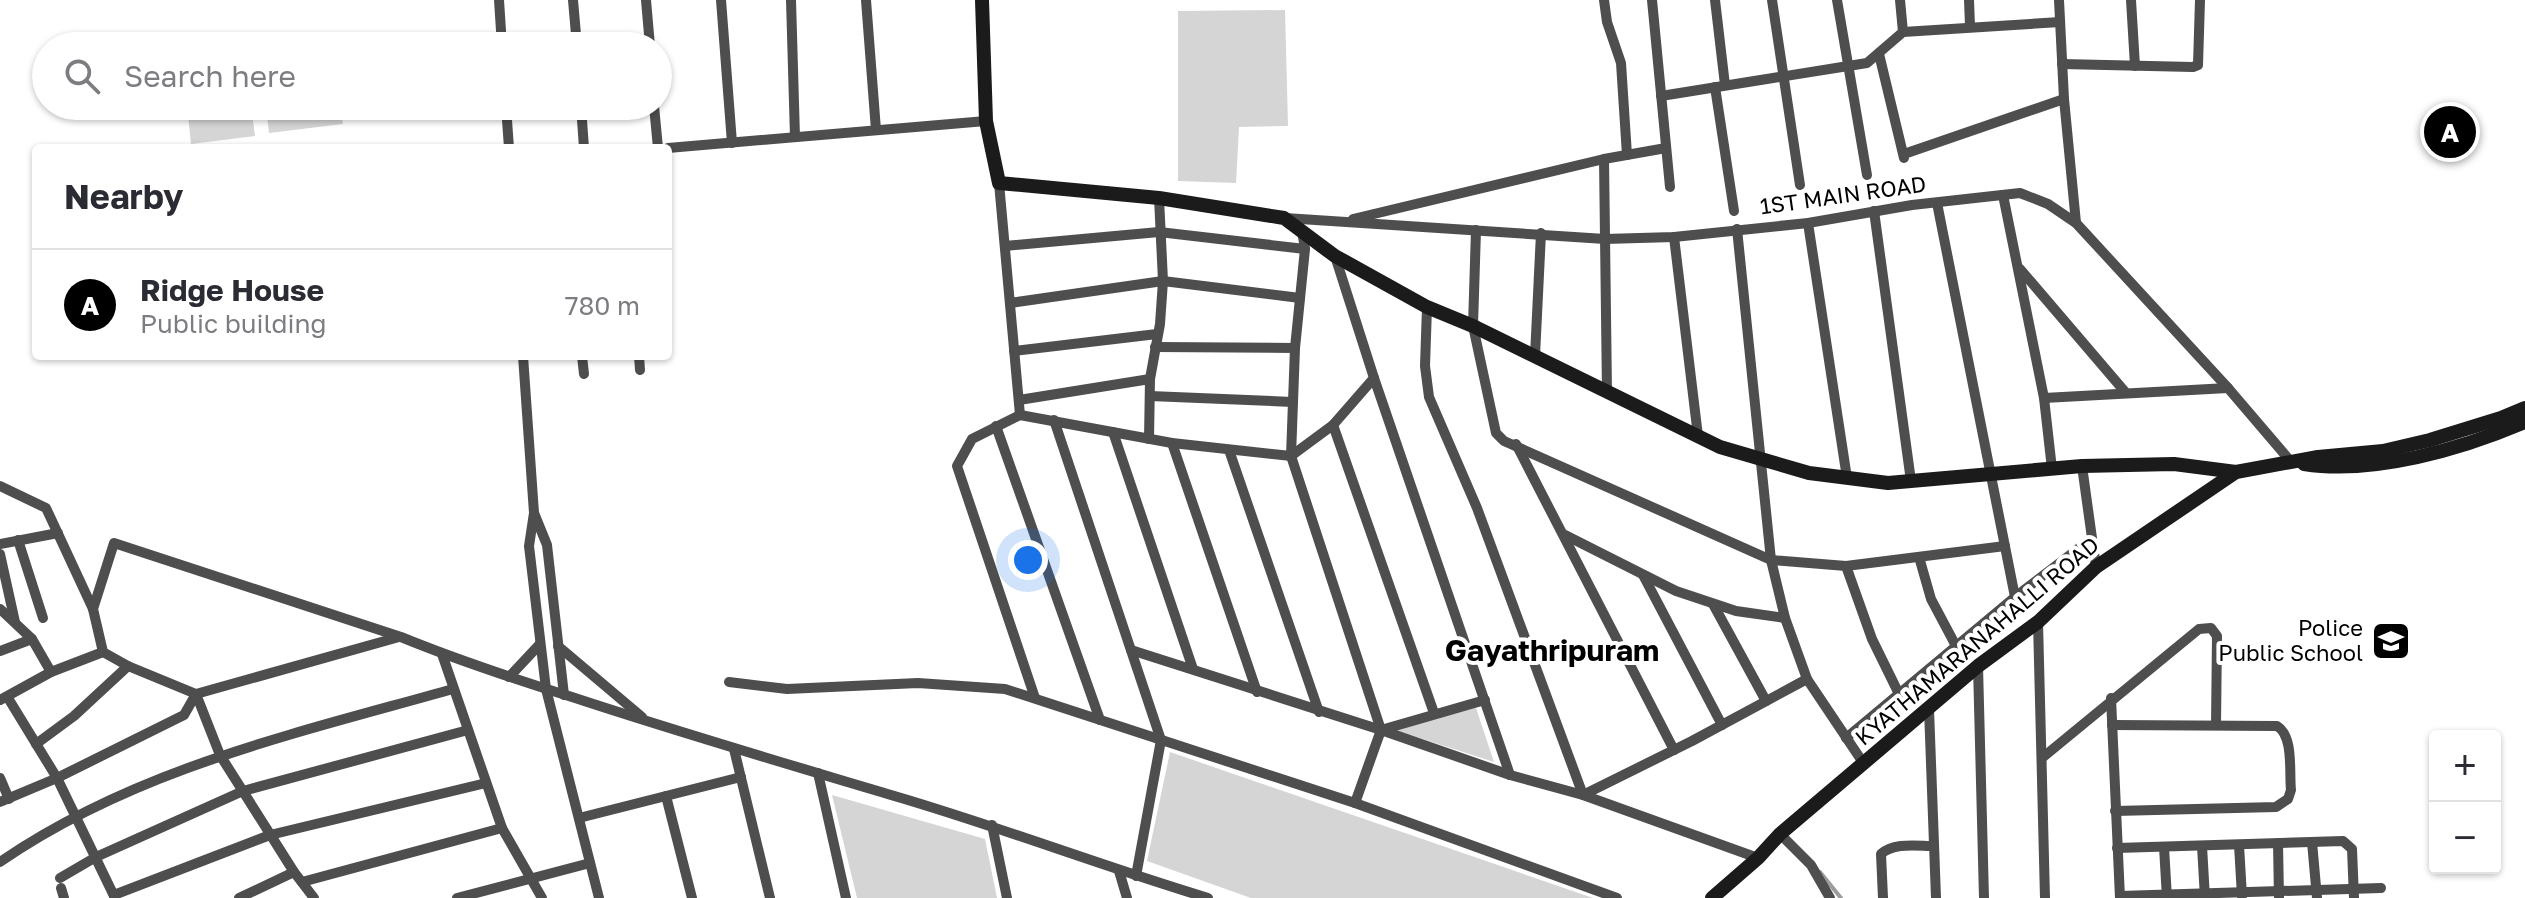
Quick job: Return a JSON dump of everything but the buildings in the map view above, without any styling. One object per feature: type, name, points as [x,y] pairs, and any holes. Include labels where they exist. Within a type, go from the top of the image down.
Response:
[{"type":"street","points":[[499,0],[501,32]]},
{"type":"street","points":[[573,0],[576,32]]},
{"type":"street","points":[[646,0],[649,32]]},
{"type":"street","points":[[721,0],[732,143]]},
{"type":"street","points":[[791,0],[795,137]]},
{"type":"street","points":[[866,0],[876,130]]},
{"type":"street","points":[[982,0],[986,121],[999,183],[1020,415]]},
{"type":"street","points":[[1604,0],[1607,22],[1621,63],[1627,155]]},
{"type":"street","points":[[1652,0],[1670,187]]},
{"type":"street","points":[[1715,0],[1720,86],[1734,211]]},
{"type":"street","points":[[1772,0],[1800,185]]},
{"type":"street","points":[[1837,0],[1867,175]]},
{"type":"street","points":[[1900,0],[1903,32]]},
{"type":"street","points":[[1969,0],[1970,26]]},
{"type":"street","points":[[2059,0],[2064,99],[2076,223]]},
{"type":"street","points":[[2131,0],[2135,66]]},
{"type":"street","points":[[2062,64],[2198,65],[2200,0]]},
{"type":"street","points":[[1661,96],[1867,63],[1903,32],[2060,22]]},
{"type":"street","points":[[1879,54],[1904,156],[2064,99]]},
{"type":"street","points":[[507,120],[509,144]]},
{"type":"street","points":[[582,120],[584,144]]},
{"type":"street","points":[[655,120],[658,144]]},
{"type":"street","points":[[672,148],[986,121]]},
{"type":"street","points":[[1343,221],[1604,159],[1666,148]]},
{"type":"street","points":[[1604,159],[1607,392]]},
{"type":"street","points":[[999,183],[1159,198],[1284,218],[1335,256],[1427,307],[1473,326],[1720,447],[1809,473],[1888,483],[2082,466],[2174,464],[2236,472]]},
{"type":"street","name":"1ST MAIN ROAD","points":[[1284,218],[1605,239],[1674,237],[1808,223],[1874,211],[2020,193],[2048,204],[2076,223],[2294,463]]},
{"type":"street","points":[[2003,195],[2044,398],[2052,469]]},
{"type":"street","points":[[1149,439],[1150,379],[1163,281],[1159,198]]},
{"type":"street","points":[[1937,203],[2015,597]]},
{"type":"street","points":[[1874,211],[1911,481]]},
{"type":"street","points":[[1808,223],[1847,478]]},
{"type":"street","points":[[1737,229],[1771,560],[1785,618],[1807,679],[1864,764]]},
{"type":"street","points":[[1476,230],[1473,326],[1496,433],[1504,441],[1771,560],[1846,566],[2005,546]]},
{"type":"street","points":[[1302,231],[1305,249],[1295,348],[1291,456],[1381,730],[1355,803]]},
{"type":"street","points":[[1005,246],[1159,232],[1305,249]]},
{"type":"street","points":[[1535,356],[1541,233]]},
{"type":"street","points":[[1674,237],[1698,436]]},
{"type":"street","points":[[1335,256],[1510,775]]},
{"type":"street","points":[[2019,268],[2126,393]]},
{"type":"street","points":[[1010,303],[1163,281],[1300,298]]},
{"type":"street","points":[[1427,307],[1425,366],[1429,397],[1477,508],[1583,795]]},
{"type":"street","points":[[1014,351],[1157,334]]},
{"type":"street","points":[[1155,347],[1295,348]]},
{"type":"street","points":[[523,360],[534,513],[529,546],[546,689],[599,898]]},
{"type":"street","points":[[582,360],[584,374]]},
{"type":"street","points":[[639,360],[640,370]]},
{"type":"street","points":[[1035,698],[957,466],[972,439],[1020,415],[1172,443],[1291,456],[1333,425],[1374,378]]},
{"type":"street","points":[[1019,400],[1150,379]]},
{"type":"street","points":[[2044,398],[2228,388]]},
{"type":"street","points":[[1150,396],[1293,402]]},
{"type":"street","name":"KYATHAMARANAHALLI ROAD","points":[[1712,898],[1780,834],[1978,666],[2038,622],[2096,567],[2236,472],[2318,457],[2383,451],[2430,440],[2525,408]]},
{"type":"street","points":[[1054,420],[1161,740],[1136,876]]},
{"type":"street","name":"KYATHAMARANAHALLI ROAD","points":[[2294,463],[2332,466],[2390,462],[2436,452],[2525,422]]},
{"type":"street","points":[[1333,425],[1434,713]]},
{"type":"street","points":[[996,426],[1100,720]]},
{"type":"street","points":[[1113,432],[1193,669]]},
{"type":"street","points":[[1172,443],[1257,692]]},
{"type":"street","points":[[1516,444],[1674,750]]},
{"type":"street","points":[[1229,450],[1319,712]]},
{"type":"street","points":[[2082,466],[2096,567]]},
{"type":"street","points":[[0,486],[46,508],[93,609],[103,652],[128,666],[196,694],[401,637]]},
{"type":"street","points":[[534,513],[547,545],[564,695]]},
{"type":"street","points":[[0,544],[58,533]]},
{"type":"street","points":[[1565,535],[1676,591],[1736,611],[1785,618]]},
{"type":"street","points":[[1846,738],[2015,597],[2091,539]]},
{"type":"street","points":[[18,540],[43,618]]},
{"type":"street","points":[[93,609],[114,543],[647,722],[992,825],[1119,871],[1208,898]]},
{"type":"street","points":[[0,554],[16,624]]},
{"type":"street","points":[[1919,557],[1931,599],[1956,646]]},
{"type":"street","points":[[1846,566],[1872,639],[1899,694]]},
{"type":"street","points":[[1643,575],[1722,725]]},
{"type":"street","points":[[1713,604],[1766,701]]},
{"type":"street","points":[[0,609],[32,639],[51,672]]},
{"type":"street","points":[[2038,622],[2045,898]]},
{"type":"street","points":[[2042,758],[2111,698],[2199,629],[2211,628],[2217,636],[2216,725]]},
{"type":"street","points":[[0,651],[32,639]]},
{"type":"street","points":[[509,677],[540,644]]},
{"type":"street","points":[[558,646],[647,722]]},
{"type":"street","points":[[1131,650],[1510,775],[1583,795],[1758,858]]},
{"type":"street","points":[[103,652],[51,672],[4,699],[57,778],[114,897],[270,835],[486,783]]},
{"type":"street","points":[[442,654],[502,828],[542,898]]},
{"type":"street","points":[[36,744],[74,716],[128,666]]},
{"type":"street","points":[[1978,666],[1984,898]]},
{"type":"street","points":[[1583,795],[1807,679]]},
{"type":"street","points":[[729,682],[787,689],[918,683],[1005,689],[1355,803],[1617,898]]},
{"type":"street","points":[[0,862],[33,840],[107,801],[220,755],[453,689]]},
{"type":"street","points":[[196,694],[220,755],[294,872],[314,898]]},
{"type":"street","points":[[0,778],[4,800],[57,778],[184,715],[196,694]]},
{"type":"street","points":[[2111,698],[2120,897],[2354,893],[2381,888]]},
{"type":"street","points":[[1381,730],[1485,700]]},
{"type":"street","points":[[1929,709],[1936,898]]},
{"type":"street","points":[[2112,725],[2282,728],[2287,737],[2291,790],[2284,803],[2276,807],[2115,811]]},
{"type":"street","points":[[62,888],[96,857],[243,791],[468,730]]},
{"type":"street","points":[[734,749],[770,898]]},
{"type":"street","points":[[818,773],[846,898]]},
{"type":"street","points":[[579,818],[741,777]]},
{"type":"street","points":[[666,796],[692,898]]},
{"type":"street","points":[[992,825],[1007,898]]},
{"type":"street","points":[[302,882],[502,828]]},
{"type":"street","points":[[1780,834],[1811,865],[1830,898]]},
{"type":"street","points":[[2117,848],[2343,841],[2352,849],[2354,893]]},
{"type":"street","points":[[2312,842],[2316,894]]},
{"type":"street","points":[[2278,843],[2279,894]]},
{"type":"street","points":[[2239,845],[2242,895]]},
{"type":"street","points":[[1883,898],[1881,854],[1893,847],[1934,846]]},
{"type":"street","points":[[2202,846],[2204,896]]},
{"type":"street","points":[[2164,847],[2167,896]]},
{"type":"street","points":[[457,898],[590,863]]},
{"type":"street","points":[[1119,871],[1127,898]]},
{"type":"street","points":[[239,898],[294,872]]},
{"type":"shaded area","points":[[1285,10],[1288,126],[1239,127],[1236,183],[1178,181],[1178,11]]},
{"type":"shaded area","points":[[188,120],[253,120],[255,136],[191,144]]},
{"type":"shaded area","points":[[268,120],[342,120],[343,124],[269,133]]},
{"type":"shaded area","points":[[1476,708],[1494,762],[1392,729]]},
{"type":"shaded area","points":[[1170,752],[1593,898],[1251,898],[1147,861]]},
{"type":"shaded area","points":[[832,795],[985,839],[997,898],[857,898]]},
{"type":"waterway","points":[[1820,872],[1841,898]]},
{"type":"place","name":"Ridge House","points":[[2450,132]]},
{"type":"place","name":"Police Public School","points":[[2391,641]]},
{"type":"district","name":"Gayathripuram","points":[[1552,651]]}]
